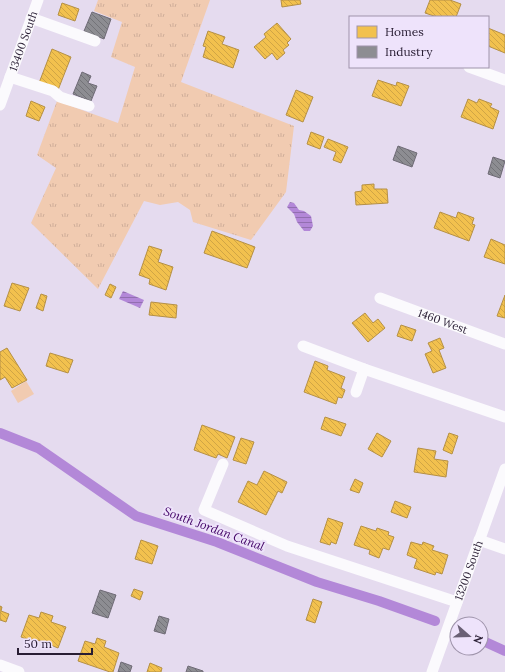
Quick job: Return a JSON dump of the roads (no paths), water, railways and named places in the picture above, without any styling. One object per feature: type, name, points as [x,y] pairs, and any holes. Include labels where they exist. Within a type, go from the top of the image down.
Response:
[{"type":"street","name":"13400 South","points":[[0,105],[38,0]]},
{"type":"street","points":[[31,18],[95,41]]},
{"type":"street","points":[[472,68],[505,80]]},
{"type":"street","points":[[10,77],[53,91],[66,99],[89,106]]},
{"type":"street","name":"1460 West","points":[[380,298],[505,344]]},
{"type":"street","points":[[303,346],[364,369],[505,417]]},
{"type":"street","points":[[356,392],[364,369]]},
{"type":"street","points":[[222,464],[204,510],[287,546],[457,602]]},
{"type":"street","name":"13200 South","points":[[432,672],[505,469]]},
{"type":"street","points":[[480,540],[505,549]]},
{"type":"street","points":[[0,665],[19,672]]},
{"type":"waterway","name":"South Jordan Canal","points":[[0,433],[38,448],[136,516],[217,542],[317,582],[379,601],[435,621]]},
{"type":"waterway","name":"South Jordan Canal","points":[[489,644],[505,651]]}]
